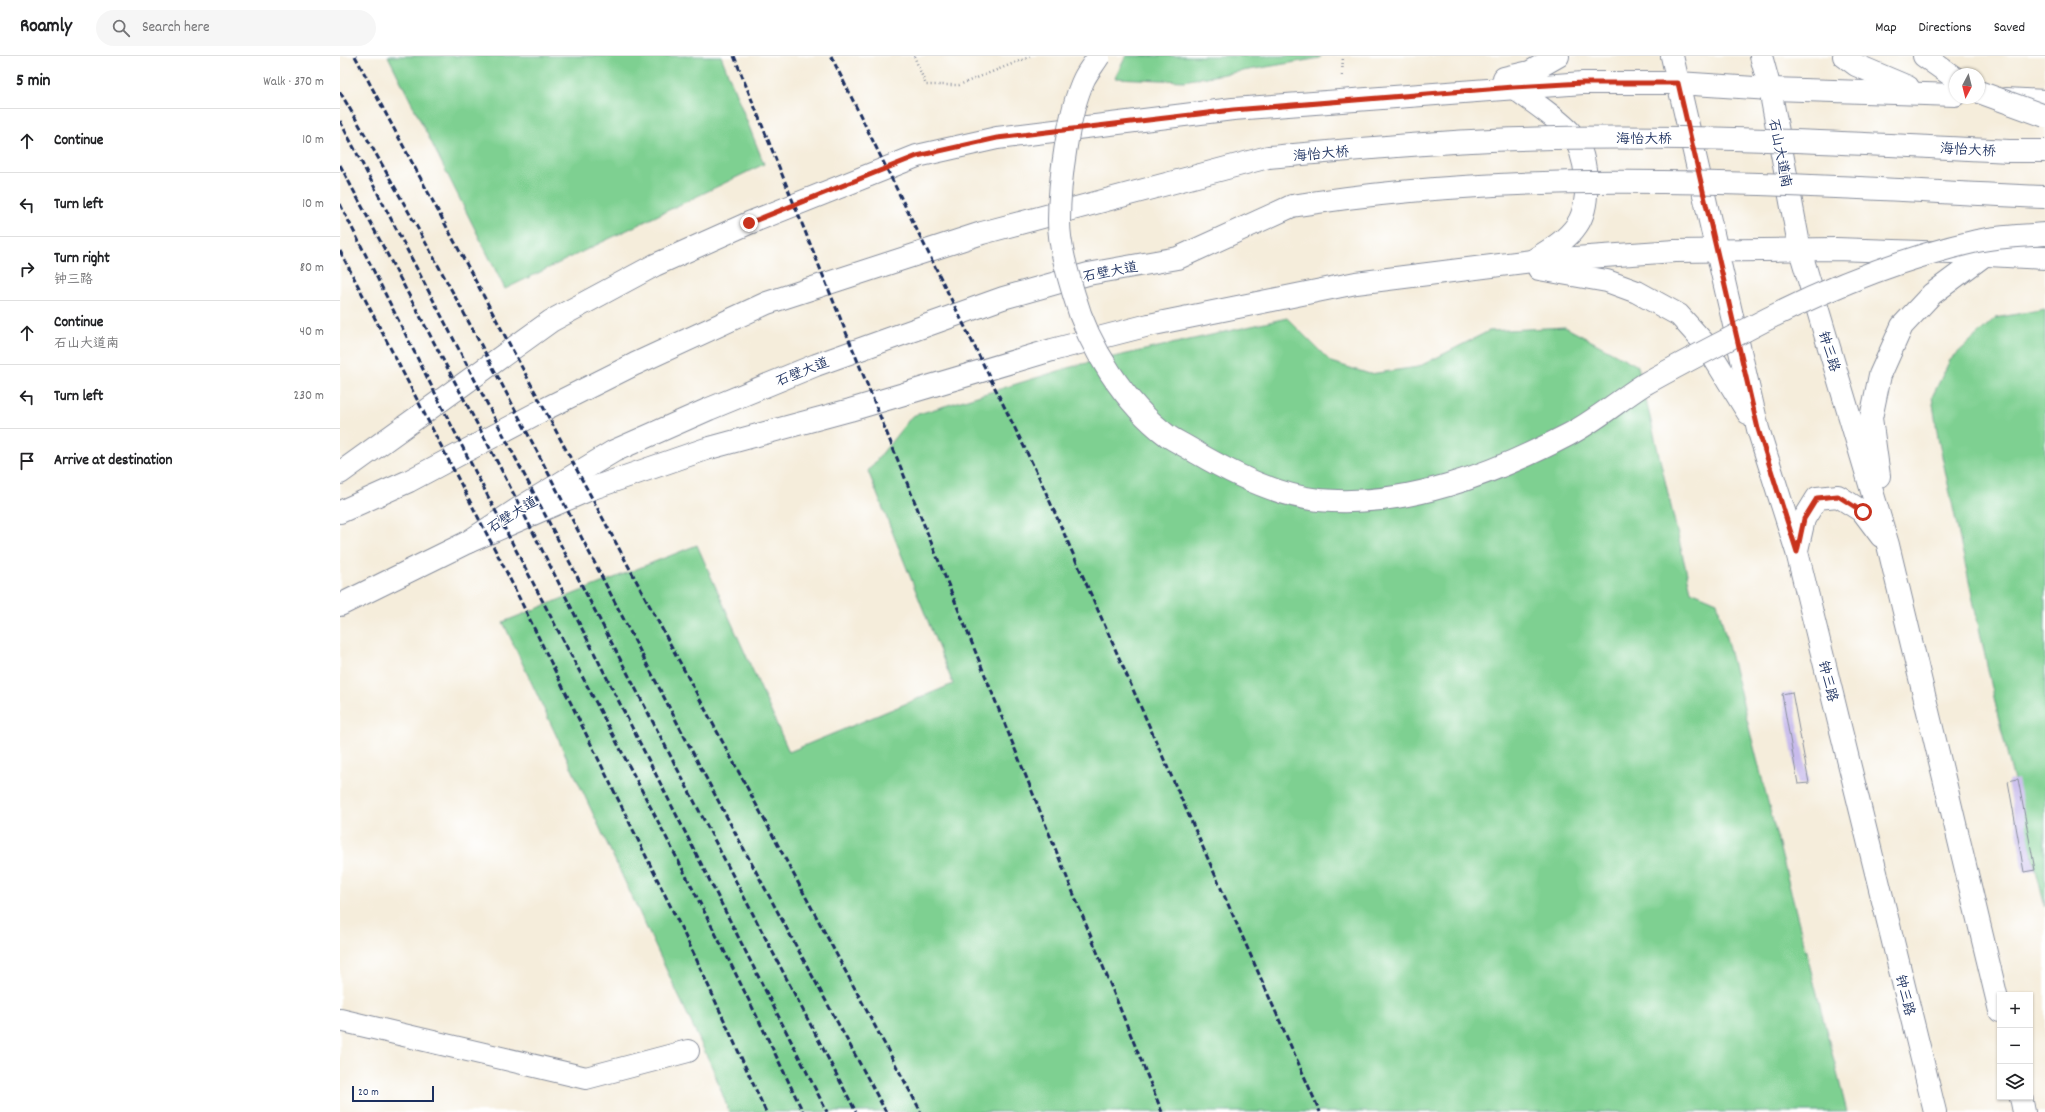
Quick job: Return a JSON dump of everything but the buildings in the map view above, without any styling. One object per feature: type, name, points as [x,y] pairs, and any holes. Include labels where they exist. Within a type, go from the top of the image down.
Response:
[{"type":"main road","points":[[1099,56],[1081,87],[1071,123],[1062,178],[1059,223],[1066,271],[1080,316],[1099,353],[1131,402],[1168,436],[1219,466],[1277,490],[1316,500],[1356,501],[1394,497],[1436,487],[1501,467],[1571,433],[1643,386],[1750,328],[1821,294],[1896,264],[1979,240],[2045,234]]},
{"type":"main road","points":[[1439,93],[1530,72],[1558,56]]},
{"type":"main road","points":[[1672,56],[1716,251]]},
{"type":"main road","name":"石山大道南","points":[[1761,56],[1770,89],[1800,250]]},
{"type":"main road","points":[[1844,56],[1856,64],[1887,79],[1924,92]]},
{"type":"main road","points":[[1924,56],[1949,74]]},
{"type":"main road","points":[[340,473],[551,321],[662,262],[749,223],[917,156],[997,138],[1233,110],[1513,87],[1583,83],[1678,83],[1770,89],[1924,92],[1949,94]]},
{"type":"main road","points":[[1513,87],[1571,133],[1583,152],[1586,197],[1578,224],[1560,243],[1532,261]]},
{"type":"main road","points":[[1985,94],[2045,116]]},
{"type":"main road","points":[[1985,97],[2045,102]]},
{"type":"main road","name":"海怡大桥","points":[[340,512],[410,481],[541,411],[635,364],[767,303],[982,233],[1268,157],[1491,140],[1608,138],[1721,138],[2009,151],[2045,151]]},
{"type":"main road","name":"石壁大道","points":[[340,604],[468,542],[518,509],[614,451],[709,409],[816,365],[1003,298],[1088,274],[1178,258],[1292,206],[1341,198],[1435,190],[1612,182],[1788,186],[2045,197]]},
{"type":"main road","points":[[468,542],[593,488],[645,468],[706,449],[850,410],[1052,350],[1150,325],[1356,283],[1532,261],[1675,251],[1800,250],[1986,254],[2045,258]]},
{"type":"main road","name":"钟三路","points":[[1800,250],[1888,545],[1997,999]]},
{"type":"main road","name":"钟三路","points":[[1716,251],[1758,429],[1797,552],[1936,1112]]},
{"type":"main road","points":[[1888,545],[1871,418],[1880,375],[1902,326],[1932,294],[1986,254]]},
{"type":"main road","points":[[1510,264],[1607,281],[1637,292],[1679,314],[1706,345],[1758,429]]},
{"type":"main road","points":[[1797,552],[1804,519],[1817,498],[1838,496],[1863,512],[1888,545]]},
{"type":"main road","points":[[340,1020],[586,1078],[688,1051]]},
{"type":"main road","points":[[2022,1100],[2024,1112]]},
{"type":"path","points":[[914,56],[926,86],[959,85],[1032,56]]},
{"type":"green space","points":[[388,56],[721,56],[764,164],[505,289]]},
{"type":"green space","points":[[1126,56],[1321,56],[1320,58],[1183,81],[1115,78]]},
{"type":"green space","points":[[2045,309],[2045,907],[1998,716],[1938,438],[1932,397],[1950,360],[1995,318]]},
{"type":"green space","points":[[1287,318],[1331,362],[1370,374],[1418,367],[1489,331],[1565,327],[1638,366],[1691,591],[1717,602],[1847,1112],[729,1112],[713,1069],[503,622],[697,545],[789,752],[953,684],[868,471],[912,416],[1078,365]]},
{"type":"railway","points":[[355,56],[921,1112]]},
{"type":"railway","points":[[734,56],[1162,1112]]},
{"type":"railway","points":[[831,56],[1039,477],[1320,1112]]},
{"type":"railway","points":[[340,92],[472,328],[705,776],[886,1112]]},
{"type":"railway","points":[[340,121],[856,1112]]},
{"type":"railway","points":[[340,165],[502,471],[827,1112]]},
{"type":"railway","points":[[340,204],[462,446],[721,944],[803,1112]]},
{"type":"railway","points":[[340,251],[506,571],[693,952],[766,1112]]},
{"type":"route","points":[[749,223],[917,156],[997,138],[1233,110],[1513,87],[1583,83],[1678,83],[1758,429],[1797,552],[1804,519],[1817,498],[1838,496],[1863,512]]}]
